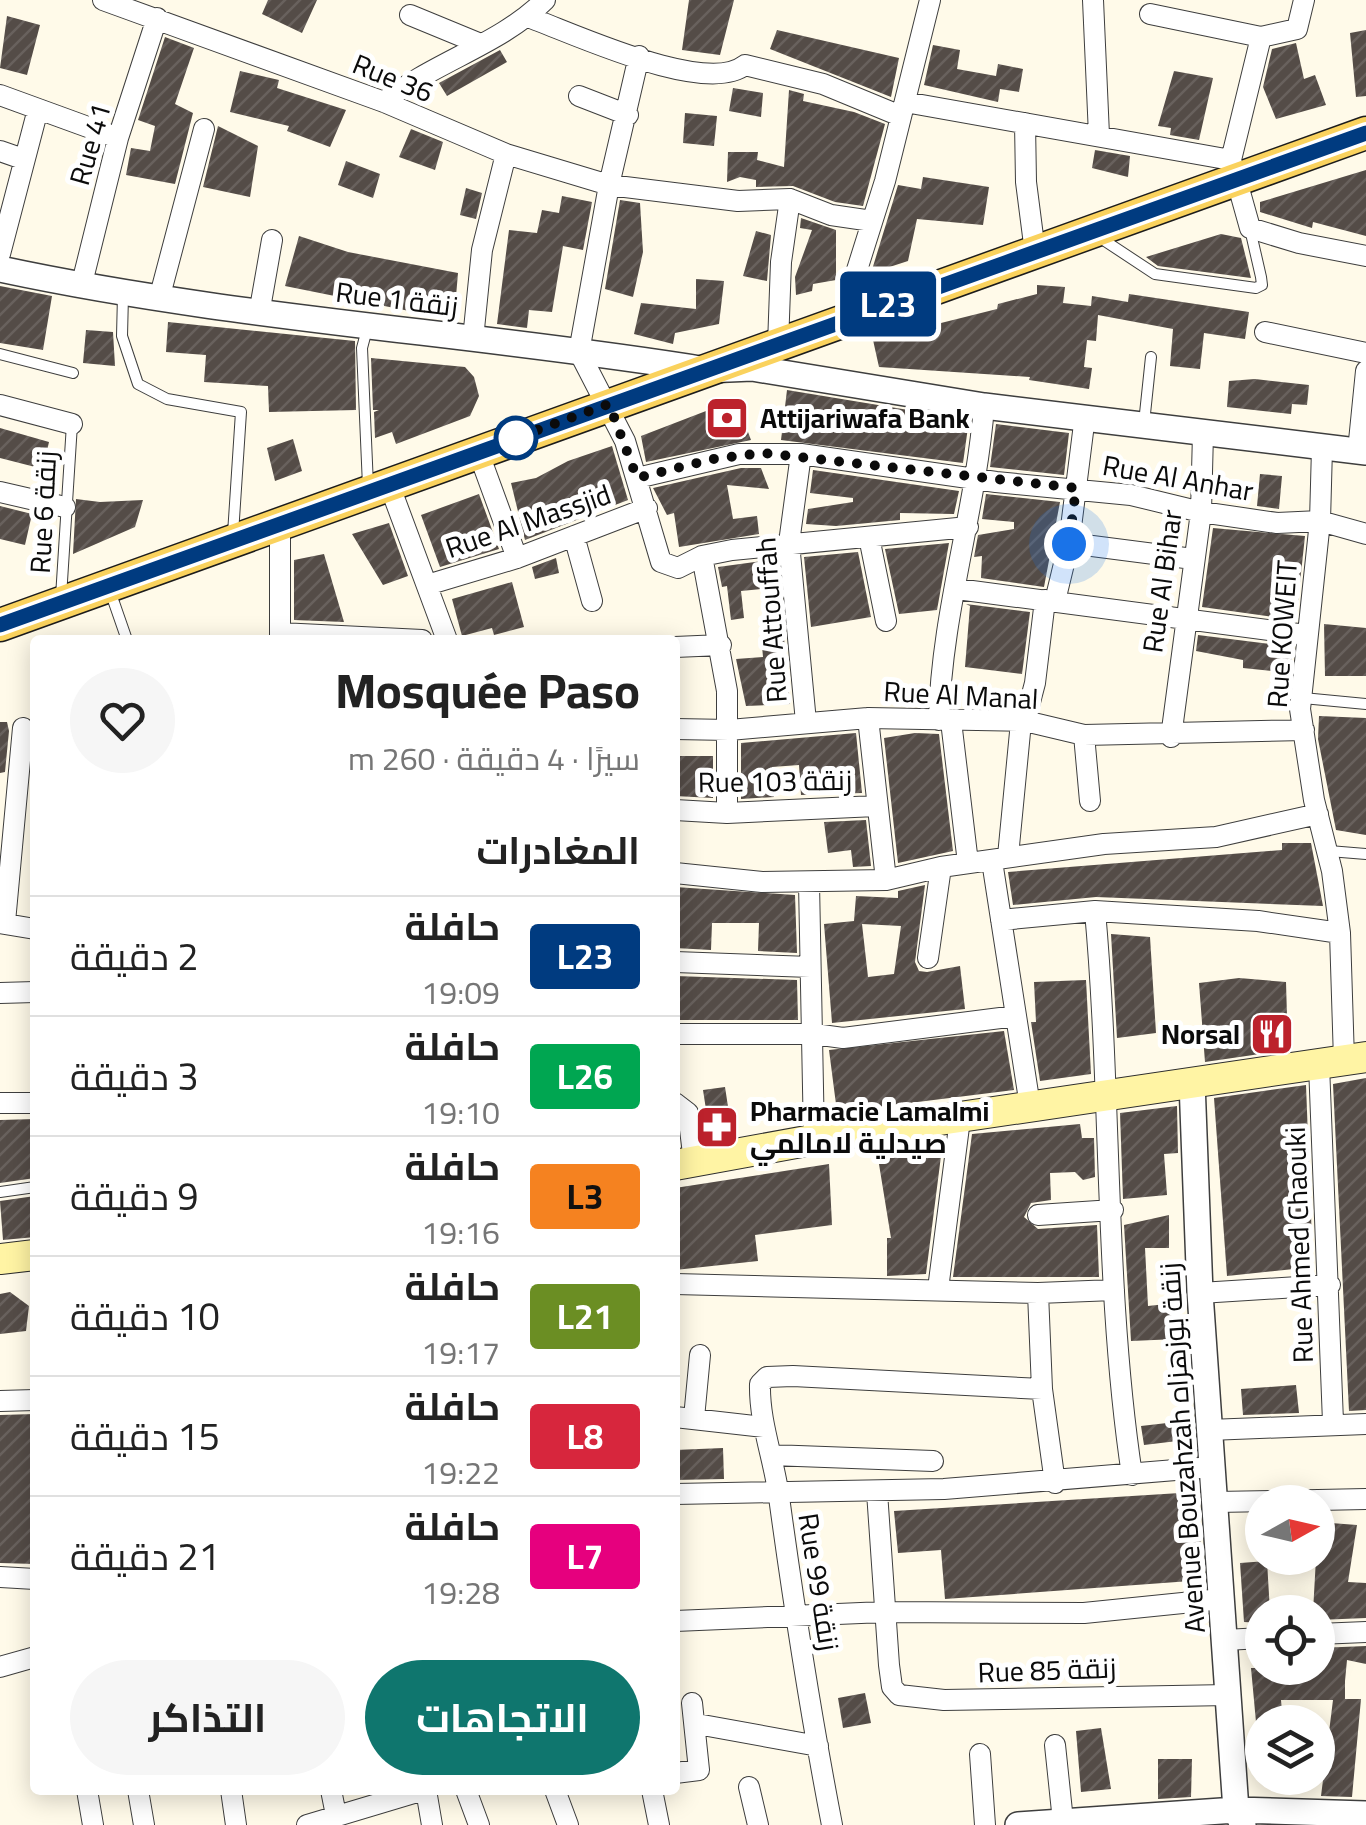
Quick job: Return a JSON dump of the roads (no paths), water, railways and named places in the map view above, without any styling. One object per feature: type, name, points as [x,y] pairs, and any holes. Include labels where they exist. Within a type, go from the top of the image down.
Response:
[{"type":"main road","points":[[0,625],[1092,232],[1234,170],[1366,133]]},
{"type":"main road","points":[[685,1164],[814,1139],[1343,1061]]},
{"type":"main road","points":[[0,1260],[30,1255]]},
{"type":"street","name":"Rue 36","points":[[103,0],[384,102],[506,154],[608,185],[738,201],[790,199]]},
{"type":"street","points":[[384,102],[428,69],[528,18],[545,0]]},
{"type":"street","points":[[860,315],[856,272],[930,0]]},
{"type":"street","points":[[1093,0],[1099,135]]},
{"type":"street","points":[[1150,14],[1261,37],[1297,29],[1304,0]]},
{"type":"street","points":[[410,15],[478,43]]},
{"type":"street","name":"Rue 41","points":[[80,287],[118,138],[157,18]]},
{"type":"street","points":[[528,18],[684,74],[734,74],[745,65],[824,84],[902,109],[1099,135],[1234,170]]},
{"type":"street","points":[[1261,37],[1234,170],[1250,223],[1366,256]]},
{"type":"street","points":[[639,56],[628,115],[608,185],[578,352],[609,404],[647,508],[661,562],[678,568],[702,556],[789,543],[968,527]]},
{"type":"street","points":[[0,95],[118,138]]},
{"type":"street","points":[[579,96],[628,115]]},
{"type":"street","points":[[0,254],[38,109]]},
{"type":"street","points":[[1025,123],[1026,182],[1035,252]]},
{"type":"street","points":[[159,299],[204,130]]},
{"type":"street","points":[[0,151],[23,159]]},
{"type":"street","points":[[473,339],[482,250],[506,154]]},
{"type":"street","points":[[778,344],[781,262],[790,199],[831,214],[872,221]]},
{"type":"street","points":[[259,314],[272,240]]},
{"type":"street","name":"Rue 1 زنقة","points":[[0,269],[80,287],[259,314],[369,323],[706,370],[752,368],[984,406],[1362,452]]},
{"type":"street","points":[[1265,332],[1366,353]]},
{"type":"street","points":[[1362,452],[1366,371]]},
{"type":"street","points":[[0,405],[72,424]]},
{"type":"street","points":[[968,863],[940,681],[968,527],[984,406]]},
{"type":"street","points":[[1030,1106],[1001,920],[1000,859],[1023,722],[1035,683],[1050,600],[1069,544],[1085,416]]},
{"type":"street","name":"Rue Al Bihar","points":[[1171,737],[1201,512],[1202,433]]},
{"type":"street","name":"Rue KOWEIT","points":[[1322,448],[1320,522],[1300,709],[1318,814],[1329,851],[1340,933],[1343,1061]]},
{"type":"street","points":[[480,454],[516,558]]},
{"type":"street","name":"Rue Al Anhar","points":[[637,478],[739,454],[800,454],[1131,495],[1201,512],[1277,522],[1320,522],[1366,534]]},
{"type":"street","name":"Rue Attouffah","points":[[800,454],[789,543],[806,722]]},
{"type":"street","points":[[379,487],[427,585],[444,635]]},
{"type":"street","points":[[0,492],[64,506]]},
{"type":"street","name":"Rue Al Massjid","points":[[427,585],[516,558],[647,508]]},
{"type":"street","points":[[280,524],[280,635]]},
{"type":"street","points":[[574,536],[592,602]]},
{"type":"street","points":[[869,537],[886,621]]},
{"type":"street","points":[[1069,544],[1193,558]]},
{"type":"street","points":[[702,556],[721,644],[729,730],[727,813]]},
{"type":"street","points":[[957,589],[1306,635]]},
{"type":"street","points":[[680,647],[721,644]]},
{"type":"street","points":[[868,718],[886,880]]},
{"type":"street","name":"Rue Al Manal","points":[[680,729],[729,730],[868,718],[1023,722],[1084,735],[1171,737],[1304,730]]},
{"type":"street","points":[[0,732],[29,728],[2,922],[30,928]]},
{"type":"street","points":[[1084,735],[1090,801]]},
{"type":"street","name":"Rue 103 زنقة","points":[[680,810],[727,813],[876,806]]},
{"type":"street","points":[[680,873],[809,883],[886,880],[942,867],[1104,844],[1216,837],[1318,814]]},
{"type":"street","points":[[928,958],[942,867]]},
{"type":"street","points":[[809,883],[814,1139]]},
{"type":"street","points":[[1001,920],[1095,910],[1258,921],[1340,933]]},
{"type":"street","points":[[1095,910],[1110,1096],[1114,1290],[1132,1476]]},
{"type":"street","points":[[680,962],[810,967]]},
{"type":"street","points":[[0,994],[30,992]]},
{"type":"street","points":[[680,1034],[814,1034],[842,1038],[1016,1016]]},
{"type":"street","name":"Rue Ahmed Chaouki","points":[[1333,1422],[1330,1285],[1343,1061]]},
{"type":"street","name":"Avenue Bouzahzah زنقة بوزهزاه","points":[[1192,1082],[1200,1293],[1240,1818]]},
{"type":"street","points":[[0,1103],[30,1103]]},
{"type":"street","points":[[680,1107],[688,1113],[685,1164]]},
{"type":"street","points":[[938,1289],[960,1119]]},
{"type":"street","points":[[1038,1215],[1113,1210]]},
{"type":"street","points":[[680,1284],[1038,1293],[1114,1290]]},
{"type":"street","points":[[1200,1293],[1330,1285]]},
{"type":"street","points":[[1038,1293],[1042,1389],[1056,1483]]},
{"type":"street","points":[[700,1354],[684,1417],[764,1427]]},
{"type":"street","name":"Rue 99 زنقة","points":[[832,1825],[760,1384],[766,1377],[794,1376],[1042,1389]]},
{"type":"street","points":[[0,1401],[30,1400]]},
{"type":"street","points":[[1209,1430],[1333,1422],[1366,1424]]},
{"type":"street","points":[[771,1455],[933,1461]]},
{"type":"street","points":[[680,1494],[876,1492],[1056,1483],[1212,1468]]},
{"type":"street","points":[[876,1492],[884,1612]]},
{"type":"street","points":[[1216,1502],[1366,1499]]},
{"type":"street","points":[[0,1577],[30,1579]]},
{"type":"street","points":[[680,1620],[884,1612],[1084,1612],[1222,1599]]},
{"type":"street","name":"Rue 85 زنقة","points":[[884,1612],[892,1687],[908,1698],[1229,1695]]},
{"type":"street","points":[[1335,1633],[1366,1632]]},
{"type":"street","points":[[1225,1640],[1245,1639]]},
{"type":"street","points":[[0,1668],[30,1659]]},
{"type":"street","points":[[680,1772],[700,1770],[695,1714],[818,1746]]},
{"type":"street","points":[[1056,1745],[1063,1820]]},
{"type":"street","points":[[980,1754],[985,1825]]},
{"type":"street","points":[[749,1787],[758,1825]]},
{"type":"street","points":[[88,1795],[93,1825]]},
{"type":"street","points":[[139,1795],[144,1825]]},
{"type":"street","points":[[232,1795],[236,1825]]},
{"type":"street","points":[[332,1795],[336,1815]]},
{"type":"street","points":[[311,1824],[407,1795]]},
{"type":"street","points":[[426,1795],[432,1825]]},
{"type":"street","points":[[468,1795],[479,1825]]},
{"type":"street","points":[[557,1795],[568,1825]]},
{"type":"street","points":[[653,1795],[660,1825]]},
{"type":"street","points":[[1018,1825],[1063,1820],[1358,1818]]},
{"type":"lane","points":[[1092,232],[1155,274],[1256,288],[1262,284],[1262,276],[1250,223]]},
{"type":"lane","points":[[124,294],[122,336],[138,384],[167,399],[240,412],[232,540]]},
{"type":"lane","points":[[369,323],[362,348],[379,487]]},
{"type":"lane","points":[[0,354],[73,373]]},
{"type":"lane","points":[[1144,424],[1151,357]]},
{"type":"lane","name":"Rue 6 زنقة","points":[[60,603],[72,424]]},
{"type":"lane","points":[[108,586],[126,635]]},
{"type":"lane","points":[[1303,698],[1366,704]]},
{"type":"lane","points":[[1329,851],[1366,854]]},
{"type":"lane","points":[[0,1192],[30,1188]]},
{"type":"place","name":"Attijariwafa Bank","points":[[727,418]]},
{"type":"place","name":"Norsal","points":[[1272,1034]]},
{"type":"place","name":"Pharmacie Lamalmi صيدلية لامالمي","points":[[717,1127]]}]
